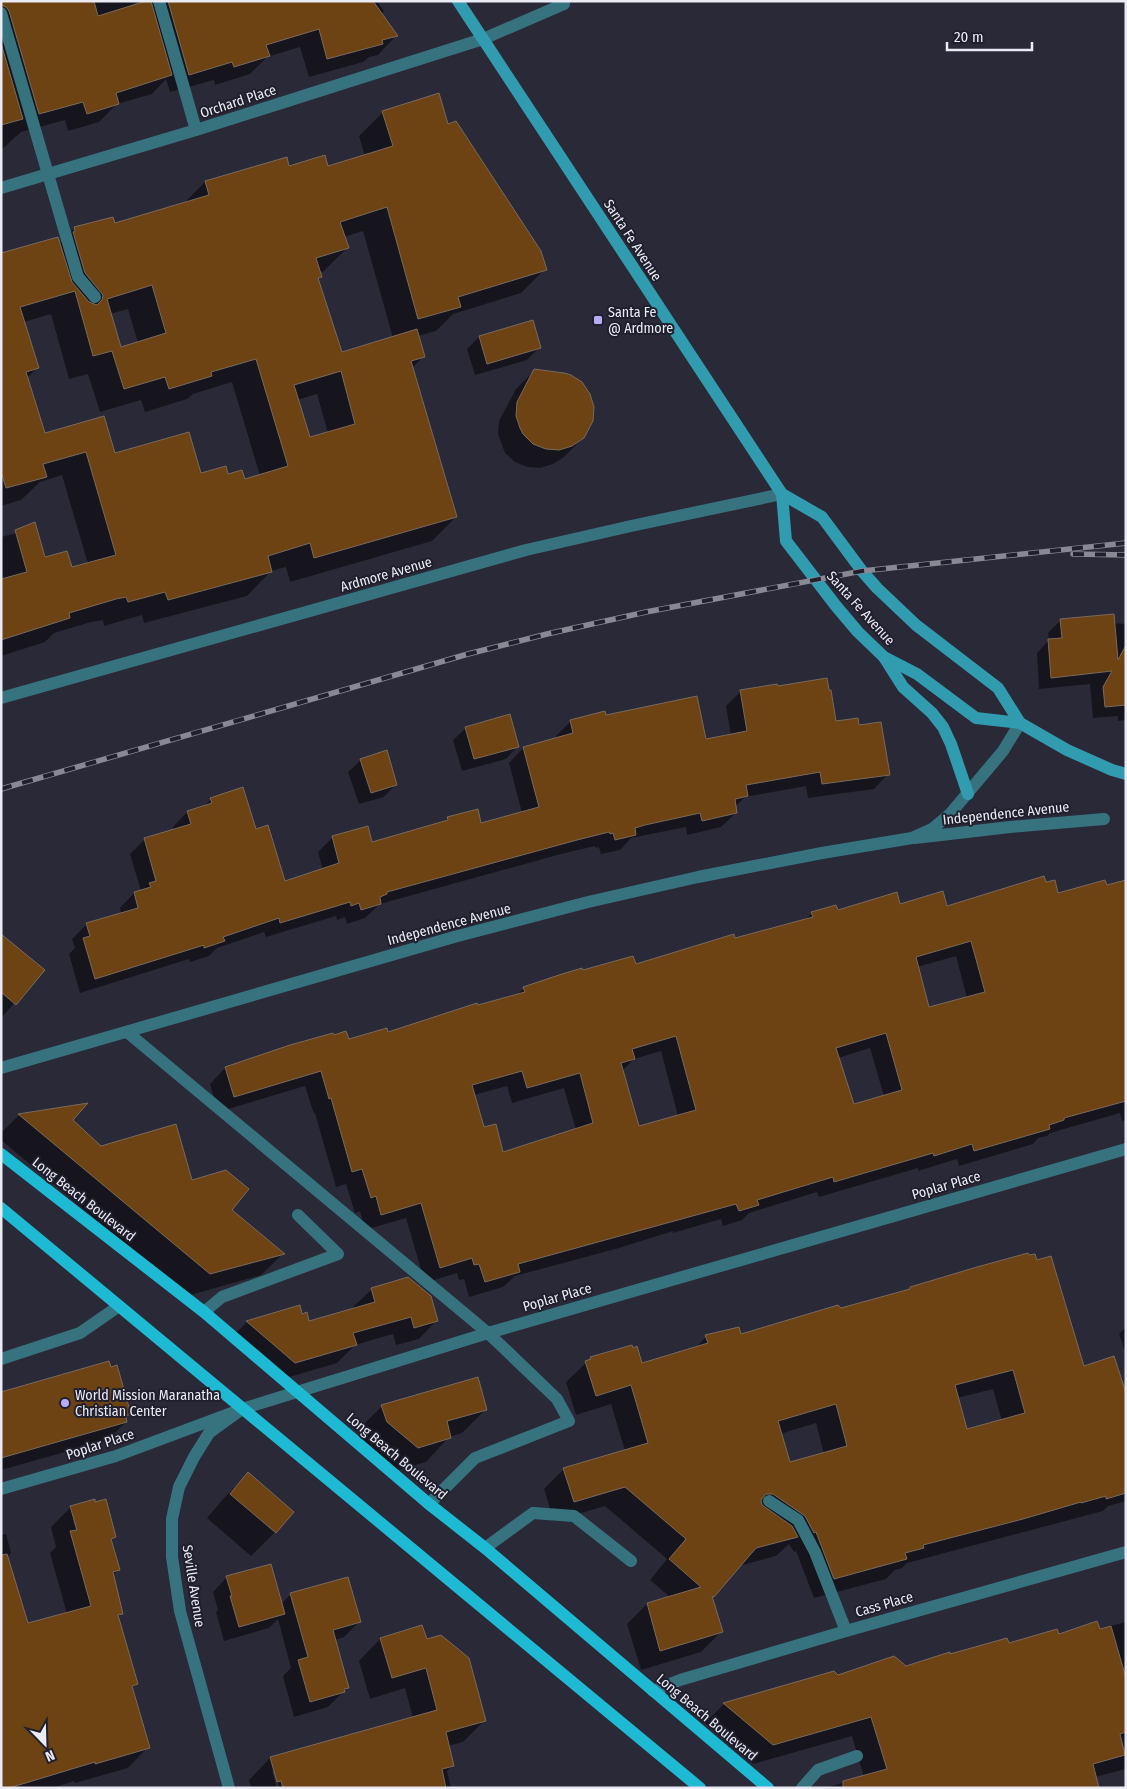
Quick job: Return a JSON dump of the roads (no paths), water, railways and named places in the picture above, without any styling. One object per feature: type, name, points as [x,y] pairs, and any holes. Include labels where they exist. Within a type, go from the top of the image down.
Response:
[{"type":"main road","name":"Santa Fe Avenue","points":[[458,1],[782,494],[822,517],[877,588],[916,625],[998,688],[1020,724]]},
{"type":"main road","name":"Santa Fe Avenue","points":[[782,494],[786,541],[836,606],[858,632],[884,657],[917,674],[976,718],[1020,724],[1067,750],[1112,770],[1126,774]]},
{"type":"main road","points":[[884,657],[903,687],[932,713],[942,727],[951,744],[968,794]]},
{"type":"main road","name":"Long Beach Boulevard","points":[[1,1154],[204,1312],[428,1504],[485,1548],[768,1788]]},
{"type":"main road","points":[[1,1208],[700,1788]]},
{"type":"street","points":[[159,1],[196,130]]},
{"type":"street","name":"Orchard Place","points":[[1,188],[196,130],[483,39],[564,4]]},
{"type":"street","points":[[1,13],[78,278],[95,297]]},
{"type":"street","name":"Ardmore Avenue","points":[[1,698],[526,550],[782,494]]},
{"type":"street","name":"Independence Avenue","points":[[912,838],[932,829],[950,814],[1003,751],[1020,724]]},
{"type":"street","name":"Independence Avenue","points":[[1,1068],[454,937],[698,876],[912,838],[1104,819]]},
{"type":"street","points":[[127,1032],[488,1333],[557,1399],[569,1421],[475,1458],[428,1504]]},
{"type":"street","name":"Poplar Place","points":[[1,1489],[116,1456],[242,1409],[488,1333],[1126,1149]]},
{"type":"street","points":[[204,1312],[222,1297],[338,1254],[298,1215]]},
{"type":"street","points":[[1,1358],[80,1333],[119,1306]]},
{"type":"street","name":"Seville Avenue","points":[[229,1788],[180,1611],[172,1557],[172,1519],[179,1487],[209,1433],[242,1409]]},
{"type":"street","points":[[769,1501],[798,1520],[815,1552],[846,1631]]},
{"type":"street","points":[[485,1548],[532,1513],[565,1515],[574,1516],[631,1561]]},
{"type":"street","name":"Cass Place","points":[[653,1691],[680,1680],[846,1631],[1126,1552]]},
{"type":"street","points":[[802,1788],[818,1770],[857,1756]]},
{"type":"railway","points":[[1,789],[468,654],[646,612],[862,571],[1126,543]]},
{"type":"railway","points":[[1073,554],[1126,555]]},
{"type":"place","name":"Santa Fe @ Ardmore","points":[[598,320]]},
{"type":"place","name":"World Mission Maranatha Christian Center","points":[[65,1403]]}]
